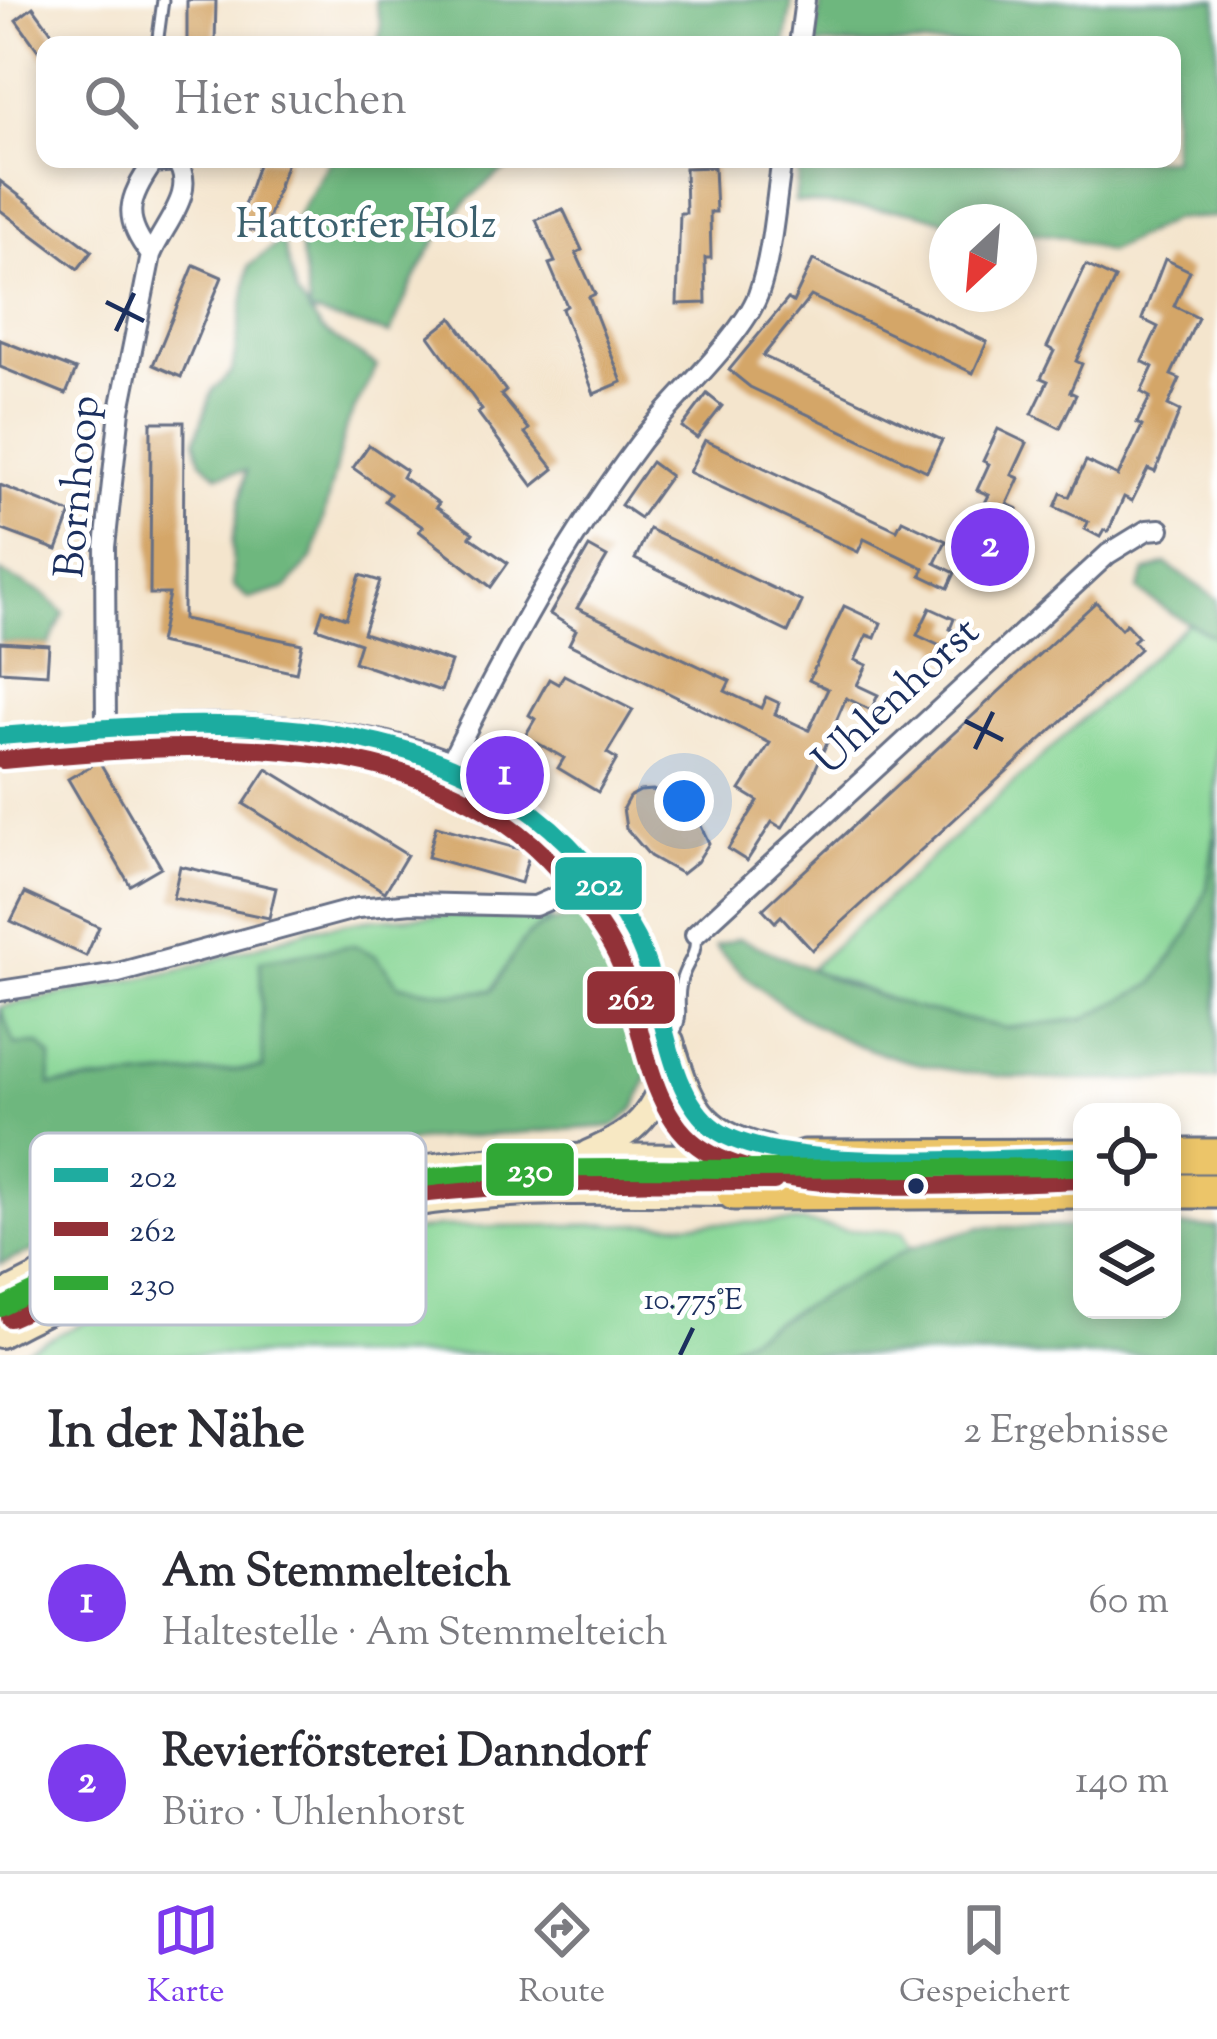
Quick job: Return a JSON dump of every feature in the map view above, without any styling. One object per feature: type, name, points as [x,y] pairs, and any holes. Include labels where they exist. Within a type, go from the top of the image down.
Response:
[{"type":"highway","points":[[804,1156],[1073,1156]]},
{"type":"highway","points":[[1181,1156],[1217,1156]]},
{"type":"highway","points":[[734,1193],[1073,1191]]},
{"type":"highway","points":[[1181,1191],[1217,1191]]},
{"type":"main road","points":[[671,1052],[691,1097],[714,1128],[734,1140],[804,1156]]},
{"type":"main road","points":[[578,1157],[612,1143],[647,1117],[671,1052]]},
{"type":"main road","points":[[426,1168],[578,1157],[804,1156]]},
{"type":"main road","points":[[426,1203],[562,1193],[734,1193]]},
{"type":"main road","points":[[0,1296],[30,1283]]},
{"type":"main road","points":[[0,1335],[30,1319]]},
{"type":"street","points":[[800,36],[805,0]]},
{"type":"street","name":"Bornhoop","points":[[150,168],[130,208],[134,234],[152,255]]},
{"type":"street","name":"Bornhoop","points":[[106,728],[105,547],[120,410],[152,255],[186,188],[182,168]]},
{"type":"street","points":[[0,736],[254,725],[361,736],[451,761],[512,640],[580,527],[640,442],[738,329],[757,298],[781,168]]},
{"type":"street","name":"Uhlenhorst","points":[[694,935],[1108,554],[1147,530],[1160,529]]},
{"type":"street","points":[[0,991],[118,973],[358,908],[412,903],[536,906],[558,896],[589,867]]},
{"type":"street","points":[[671,1052],[677,1130],[692,1158],[734,1193]]},
{"type":"lane","points":[[158,36],[163,0]]},
{"type":"lane","points":[[671,1052],[682,1020],[680,986],[694,957],[694,935]]},
{"type":"green space","points":[[375,0],[792,0],[786,36],[379,36]]},
{"type":"green space","points":[[821,0],[1217,0],[1217,217],[1174,219],[1108,252],[1037,233],[1037,204],[929,204],[929,216],[795,202],[799,168],[1181,168],[1181,36],[816,36]]},
{"type":"green space","name":"Hattorfer Holz","points":[[326,168],[509,168],[476,193],[441,233],[390,334],[309,312],[322,330],[377,366],[346,426],[314,556],[287,588],[249,599],[233,586],[232,543],[246,471],[218,475],[201,461],[195,440],[213,389],[232,372],[249,266],[282,240],[296,294],[310,311],[296,218]]},
{"type":"green space","points":[[1166,564],[1217,599],[1217,638],[1138,590],[1145,572]]},
{"type":"green space","points":[[0,572],[44,594],[64,613],[49,645],[0,642]]},
{"type":"green space","points":[[1188,623],[1217,638],[1216,825],[1207,888],[1189,932],[1153,984],[1084,1019],[1005,1028],[911,1007],[810,969]]},
{"type":"green space","points":[[1217,744],[1217,1079],[1012,1077],[948,1070],[885,1055],[825,1030],[769,995],[715,946],[739,938],[846,985],[911,1007],[1005,1028],[1084,1019],[1153,984],[1189,932],[1207,888],[1216,825]]},
{"type":"green space","points":[[452,915],[551,919],[529,934],[492,990],[454,994],[398,985],[376,956],[263,1068],[48,1085],[7,1034],[0,1007],[182,970],[311,929],[373,919]]},
{"type":"green space","points":[[588,918],[613,931],[639,980],[649,1073],[636,1107],[615,1126],[426,1140],[426,1133],[30,1133],[30,1252],[0,1264],[0,1007],[15,1045],[39,1044],[51,1057],[50,1085],[263,1068],[260,961],[354,945],[376,956],[399,985],[454,994],[492,990],[528,936],[567,919]]},
{"type":"green space","points":[[678,1174],[688,1186],[426,1190],[426,1178]]},
{"type":"green space","points":[[801,1222],[845,1230],[903,1232],[910,1248],[715,1355],[14,1355],[79,1325],[426,1325],[426,1229]]},
{"type":"green space","points":[[981,1227],[1073,1227],[1073,1319],[1181,1319],[1181,1227],[1217,1227],[1217,1355],[715,1355],[910,1248]]},
{"type":"green space","points":[[30,1291],[30,1306],[0,1322],[0,1308]]},
{"type":"building","points":[[187,0],[216,0],[215,36],[187,36]]},
{"type":"building","points":[[33,7],[54,36],[36,36],[36,48],[16,20]]},
{"type":"building","points":[[257,168],[285,168],[263,234],[237,226]]},
{"type":"building","points":[[685,168],[714,168],[716,212],[710,212],[706,303],[677,304],[680,213],[686,213]]},
{"type":"building","points":[[0,181],[92,251],[78,269],[0,210]]},
{"type":"building","points":[[563,209],[582,250],[576,253],[595,294],[589,297],[622,382],[594,394],[562,309],[567,306],[549,264],[555,262],[536,220]]},
{"type":"building","points":[[1165,259],[1190,271],[1174,306],[1198,318],[1171,375],[1180,379],[1168,405],[1180,411],[1155,472],[1148,469],[1132,501],[1124,497],[1108,532],[1104,530],[1100,537],[1085,529],[1088,522],[1055,507],[1061,493],[1069,497],[1086,461],[1118,476],[1142,426],[1137,423],[1150,397],[1141,392],[1153,367],[1142,361],[1158,327],[1142,319]]},
{"type":"building","points":[[813,260],[987,342],[973,373],[811,296],[763,356],[942,440],[927,471],[750,387],[729,370],[788,299],[793,302]]},
{"type":"building","points":[[194,265],[222,277],[181,377],[153,365]]},
{"type":"building","points":[[1086,265],[1115,279],[1076,361],[1082,364],[1070,392],[1076,395],[1060,428],[1032,414],[1048,381],[1041,378],[1054,351],[1047,347]]},
{"type":"building","points":[[452,318],[506,391],[501,395],[554,469],[533,486],[478,413],[482,410],[429,336]]},
{"type":"building","points":[[0,340],[76,370],[66,394],[0,367]]},
{"type":"building","points":[[707,394],[722,406],[697,438],[682,427]]},
{"type":"building","points":[[151,422],[184,422],[183,619],[302,644],[296,673],[159,643],[169,594],[150,594]]},
{"type":"building","points":[[998,429],[1027,443],[1012,475],[1019,478],[1007,504],[1018,509],[1000,556],[1010,560],[1003,574],[970,557],[985,527],[975,523],[989,495],[977,490],[989,464],[983,461]]},
{"type":"building","points":[[705,440],[897,530],[902,520],[946,541],[935,563],[955,573],[948,588],[921,575],[924,568],[864,539],[858,552],[689,472]]},
{"type":"building","points":[[369,445],[406,470],[402,477],[473,533],[470,537],[508,563],[491,587],[419,531],[423,527],[385,501],[390,494],[353,468]]},
{"type":"building","points":[[651,462],[670,476],[640,518],[621,505]]},
{"type":"building","points":[[0,485],[71,513],[57,550],[0,529]]},
{"type":"building","points":[[649,529],[802,602],[788,632],[635,559]]},
{"type":"building","points":[[589,547],[607,557],[577,608],[730,681],[725,691],[761,708],[766,697],[779,703],[775,714],[809,730],[828,689],[809,680],[844,606],[881,623],[875,638],[867,635],[855,660],[867,665],[857,685],[878,695],[871,710],[846,698],[809,784],[782,828],[772,822],[747,861],[728,849],[758,801],[740,790],[770,743],[569,644],[576,630],[550,614]]},
{"type":"building","points":[[360,575],[380,581],[363,633],[451,662],[441,691],[354,662],[360,643],[317,628],[323,610],[346,618]]},
{"type":"building","points":[[1096,602],[1121,629],[1126,624],[1138,637],[1133,641],[1140,649],[812,950],[781,916],[775,922],[763,909]]},
{"type":"building","points":[[930,608],[954,619],[950,629],[964,636],[953,660],[937,652],[940,646],[917,635]]},
{"type":"building","points":[[0,642],[49,645],[47,674],[0,671]]},
{"type":"building","points":[[564,675],[633,710],[607,753],[617,759],[598,792],[558,768],[564,758],[525,736],[535,719],[529,715],[549,679],[558,684]]},
{"type":"building","points":[[99,761],[161,867],[130,885],[68,779]]},
{"type":"building","points":[[267,769],[407,855],[385,892],[244,804]]},
{"type":"building","points":[[653,790],[686,809],[709,843],[682,874],[650,856],[626,828],[623,808],[629,797]]},
{"type":"building","points":[[436,826],[530,852],[521,883],[428,857]]},
{"type":"building","points":[[180,866],[276,888],[269,918],[173,898]]},
{"type":"building","points":[[25,893],[99,927],[86,956],[11,921]]},
{"type":"transit line","name":"202","points":[[0,736],[181,725],[271,727],[358,738],[440,762],[516,801],[582,859],[636,938],[685,1091],[715,1129],[745,1143],[787,1153],[837,1158],[1073,1156]]},
{"type":"transit line","name":"262","points":[[2,760],[242,748],[322,755],[399,772],[470,801],[534,846],[587,908],[620,963],[659,1093],[685,1135],[704,1150],[740,1166],[834,1183],[941,1186],[1073,1180]]},
{"type":"transit line","name":"230","points":[[426,1178],[577,1168],[1073,1167]]},
{"type":"transit line","name":"262","points":[[426,1194],[518,1186],[774,1181]]},
{"type":"transit line","name":"230","points":[[0,1308],[30,1294]]},
{"type":"transit line","name":"262","points":[[10,1318],[30,1309]]},
{"type":"place","name":"Revierförsterei Danndorf","points":[[990,547]]},
{"type":"place","name":"Am Stemmelteich","points":[[505,775]]}]
